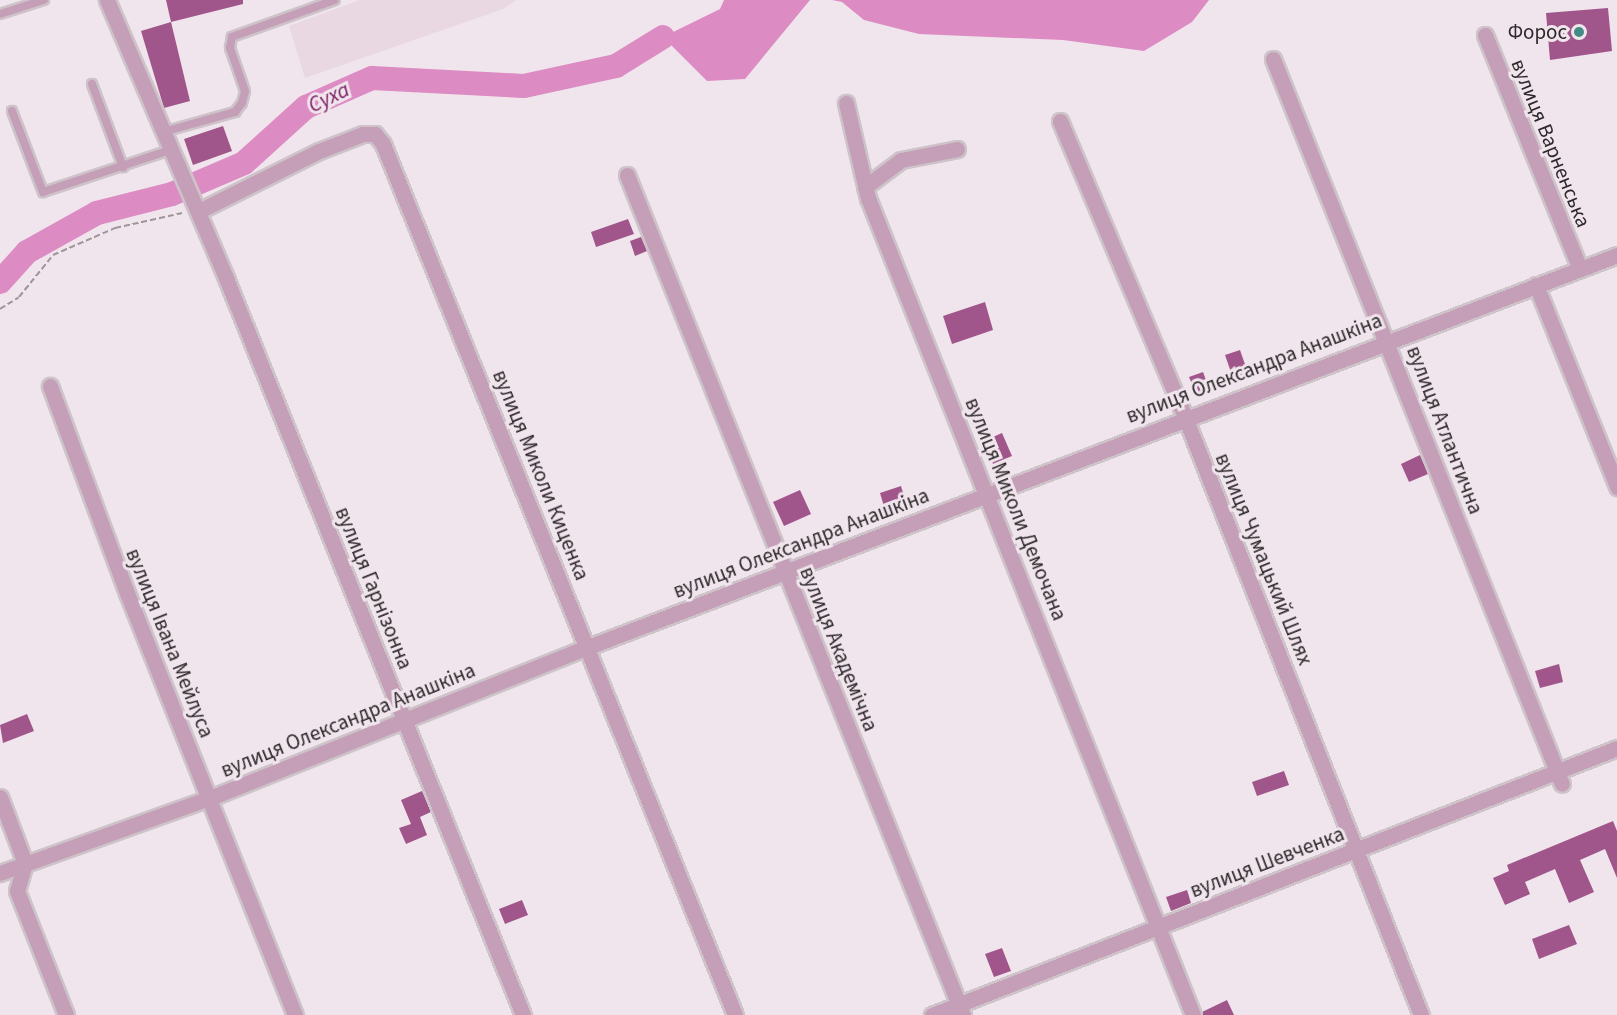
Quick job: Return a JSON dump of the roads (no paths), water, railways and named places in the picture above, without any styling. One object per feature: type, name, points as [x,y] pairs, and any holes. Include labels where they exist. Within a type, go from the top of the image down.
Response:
[{"type":"street","points":[[107,0],[170,150]]},
{"type":"street","name":"вулиця Варненська","points":[[1485,35],[1579,267]]},
{"type":"street","name":"вулиця Атлантична","points":[[1272,59],[1387,339],[1559,778]]},
{"type":"street","name":"вулиця Миколи Демочана","points":[[846,103],[865,187],[1193,1015]]},
{"type":"street","name":"вулиця Чумацький Шлях","points":[[1060,121],[1185,417],[1422,1015]]},
{"type":"street","name":"вулиця Миколи Киценка","points":[[198,211],[319,151],[363,134],[375,134],[409,206],[735,1015]]},
{"type":"street","points":[[865,187],[901,160],[957,149]]},
{"type":"street","name":"вулиця Гарнізонна","points":[[170,150],[198,211],[523,1015]]},
{"type":"street","name":"вулиця Академічна","points":[[627,175],[961,1010]]},
{"type":"street","name":"вулиця Олександра Анашкіна","points":[[0,873],[210,798],[588,647],[988,495],[1387,339],[1617,255]]},
{"type":"street","points":[[1536,285],[1617,487]]},
{"type":"street","name":"вулиця Івана Мейлуса","points":[[50,386],[127,593],[295,1015]]},
{"type":"street","name":"вулиця Шевченка","points":[[932,1015],[961,1010],[1161,933],[1356,850],[1559,778],[1617,748]]},
{"type":"street","points":[[0,797],[25,863],[17,891],[66,1015]]},
{"type":"lane","points":[[0,14],[44,0]]},
{"type":"lane","points":[[163,132],[235,112],[242,103],[245,91],[230,48],[232,37],[335,0]]},
{"type":"lane","points":[[92,84],[123,167]]},
{"type":"lane","points":[[12,111],[37,185],[43,192],[170,150]]},
{"type":"waterway","name":"Суха","points":[[0,282],[27,252],[97,213],[172,194],[244,163],[306,107],[372,78],[524,86],[616,66],[663,37]]},
{"type":"place","name":"Форос","points":[[1579,32]]}]
